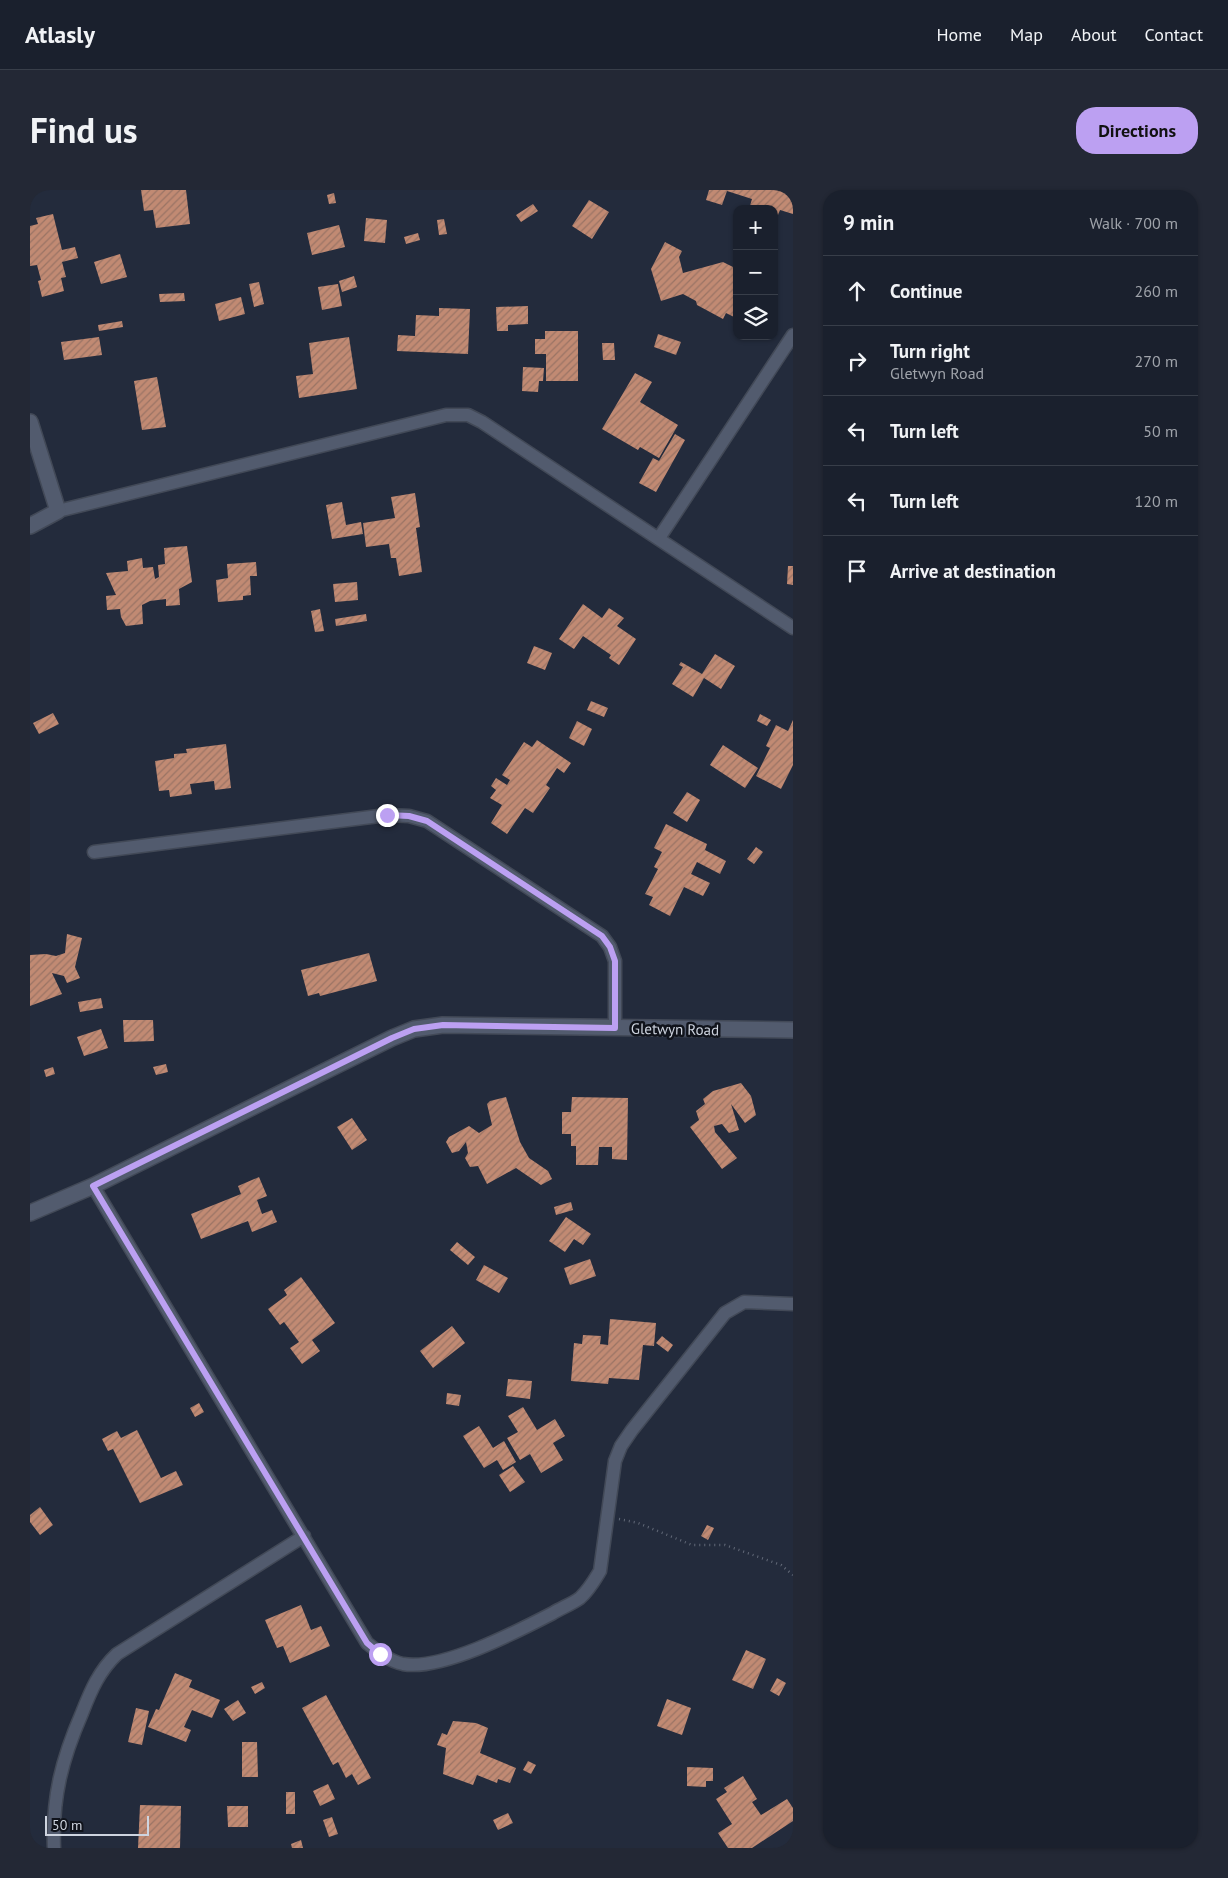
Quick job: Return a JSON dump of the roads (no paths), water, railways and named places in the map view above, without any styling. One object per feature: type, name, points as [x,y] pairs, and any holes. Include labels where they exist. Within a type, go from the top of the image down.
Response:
[{"type":"street","points":[[660,538],[793,335]]},
{"type":"street","points":[[30,526],[58,511],[446,416],[461,415],[482,422],[660,538],[793,628]]},
{"type":"street","points":[[30,422],[58,511]]},
{"type":"street","points":[[94,852],[387,815],[409,816],[427,821],[602,936],[610,947],[615,961],[615,1028]]},
{"type":"street","name":"Gletwyn Road","points":[[30,1212],[93,1186],[383,1042],[414,1029],[443,1025],[793,1030]]},
{"type":"street","points":[[93,1186],[367,1643],[392,1660],[403,1664],[422,1665],[469,1652],[527,1626],[578,1599],[592,1586],[600,1570],[615,1461],[621,1446],[725,1313],[744,1302],[793,1304]]},
{"type":"street","points":[[54,1848],[56,1792],[62,1764],[96,1680],[105,1666],[117,1654],[304,1536]]}]
